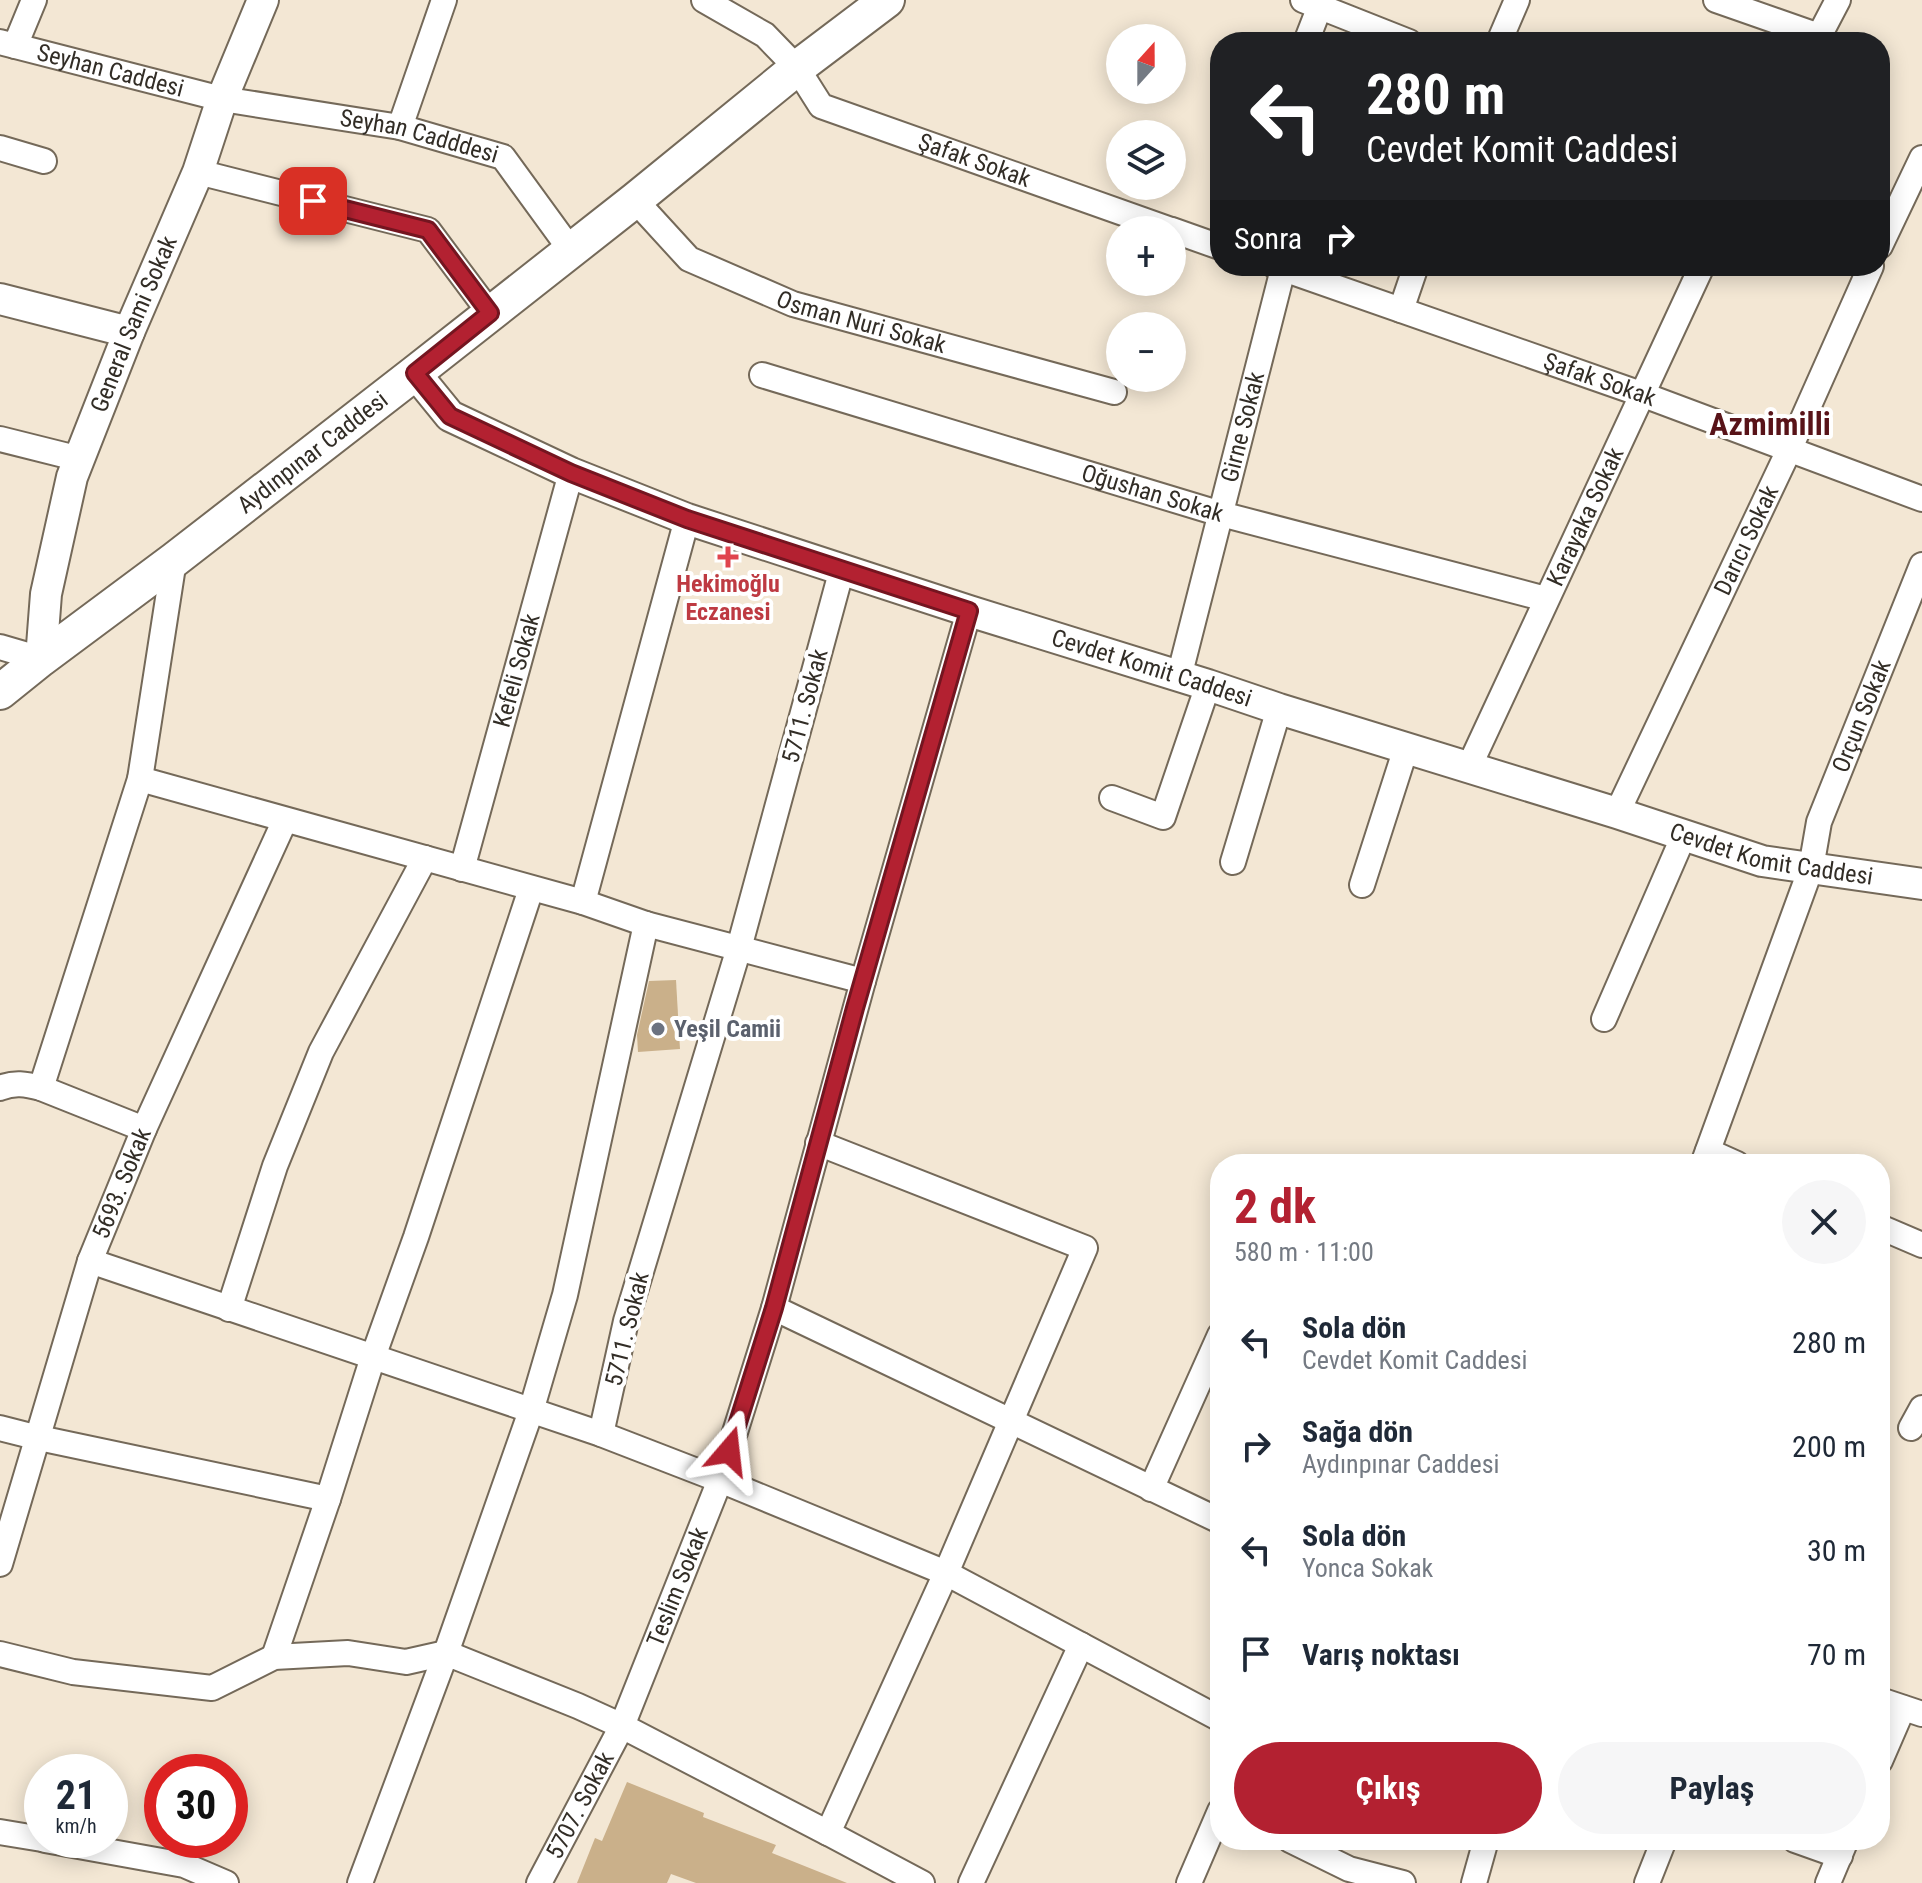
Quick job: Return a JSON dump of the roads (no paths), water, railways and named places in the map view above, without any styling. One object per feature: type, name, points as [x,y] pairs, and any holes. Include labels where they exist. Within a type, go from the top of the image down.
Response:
[{"type":"main road","name":"Aydınpınar Caddesi","points":[[0,692],[415,373],[797,68],[887,0]]},
{"type":"street","points":[[8,44],[34,0]]},
{"type":"street","name":"General Sami Sokak","points":[[41,659],[46,594],[72,477],[129,332],[198,172],[222,99],[263,0]]},
{"type":"street","points":[[400,127],[444,0]]},
{"type":"street","name":"Şafak Sokak","points":[[704,0],[765,35],[797,68],[821,106],[1131,216]]},
{"type":"street","points":[[1503,32],[1517,0]]},
{"type":"street","points":[[1716,0],[1799,32]]},
{"type":"street","points":[[1821,32],[1838,0]]},
{"type":"street","points":[[1308,32],[1312,3],[1384,32]]},
{"type":"street","name":"Seyhan Caddesi","points":[[8,44],[222,99]]},
{"type":"street","name":"Seyhan Cadddesi","points":[[222,99],[400,127],[503,157],[570,249]]},
{"type":"street","points":[[0,148],[44,161]]},
{"type":"street","points":[[1890,225],[1922,158]]},
{"type":"street","points":[[198,172],[428,230],[490,313]]},
{"type":"street","name":"Osman Nuri Sokak","points":[[635,200],[689,259],[793,304],[1106,390]]},
{"type":"street","name":"Şafak Sokak","points":[[1186,235],[1210,244]]},
{"type":"street","name":"Girne Sokak","points":[[1179,677],[1277,276]]},
{"type":"street","name":"Şafak Sokak","points":[[1302,276],[1641,394],[1922,499]]},
{"type":"street","points":[[1401,310],[1413,276]]},
{"type":"street","name":"Karayaka Sokak","points":[[1469,767],[1697,276]]},
{"type":"street","name":"Darıcı Sokak","points":[[1617,813],[1790,448],[1867,276]]},
{"type":"street","points":[[0,299],[129,332]]},
{"type":"street","name":"Cevdet Komit Caddesi","points":[[415,373],[450,416],[571,473],[687,519],[1762,861],[1922,884]]},
{"type":"street","name":"Oğushan Sokak","points":[[762,375],[1221,514],[1546,599]]},
{"type":"street","points":[[0,439],[80,459]]},
{"type":"street","name":"Kefeli Sokak","points":[[462,869],[571,473]]},
{"type":"street","points":[[583,902],[687,519]]},
{"type":"street","points":[[41,1088],[140,779],[174,560]]},
{"type":"street","name":"Orçun Sokak","points":[[1811,868],[1819,822],[1914,608],[1922,565]]},
{"type":"street","name":"5711. Sokak","points":[[601,1434],[626,1321],[739,948],[842,569]]},
{"type":"street","name":"Teslim Sokak","points":[[622,1726],[720,1480],[774,1308],[969,611]]},
{"type":"street","points":[[0,647],[41,659]]},
{"type":"street","points":[[1112,798],[1163,817],[1208,685]]},
{"type":"street","points":[[1233,862],[1279,709]]},
{"type":"street","points":[[1362,885],[1406,748]]},
{"type":"street","points":[[140,779],[583,902],[646,924],[863,981]]},
{"type":"street","name":"5693. Sokak","points":[[0,1564],[90,1261],[144,1129],[285,820]]},
{"type":"street","points":[[1604,1019],[1684,835]]},
{"type":"street","points":[[229,1309],[275,1166],[321,1052],[425,858]]},
{"type":"street","points":[[1706,1154],[1811,868]]},
{"type":"street","points":[[274,1657],[531,889]]},
{"type":"street","points":[[360,1883],[446,1653],[531,1411],[565,1295],[646,924]]},
{"type":"street","points":[[0,1088],[13,1083],[28,1084],[144,1129]]},
{"type":"street","points":[[818,1143],[1085,1248],[1012,1423],[828,1833]]},
{"type":"street","points":[[1890,1231],[1922,1245]]},
{"type":"street","points":[[90,1261],[601,1434],[720,1480],[946,1573],[1210,1714]]},
{"type":"street","points":[[774,1308],[1210,1516]]},
{"type":"street","points":[[1151,1489],[1210,1357]]},
{"type":"street","points":[[0,1428],[328,1499]]},
{"type":"street","points":[[971,1883],[1081,1645]]},
{"type":"street","points":[[0,1654],[73,1672],[212,1688],[274,1657],[348,1653],[406,1662],[446,1653],[622,1726],[922,1883]]},
{"type":"street","points":[[1890,1736],[1902,1707]]},
{"type":"street","name":"5707. Sokak","points":[[539,1883],[622,1726]]},
{"type":"street","points":[[0,1832],[24,1836]]},
{"type":"street","points":[[1189,1883],[1210,1834]]},
{"type":"street","points":[[1310,1850],[1349,1869],[1403,1883]]},
{"type":"street","points":[[1474,1883],[1483,1850]]},
{"type":"street","points":[[1647,1883],[1660,1850]]},
{"type":"street","points":[[1828,1883],[1842,1850]]},
{"type":"street","points":[[128,1855],[184,1865],[226,1883]]},
{"type":"place","name":"Hekimoğlu Eczanesi","points":[[728,557]]},
{"type":"place","name":"Yeşil Camii","points":[[658,1029]]},
{"type":"district","name":"Azmimilli","points":[[1770,424]]}]
